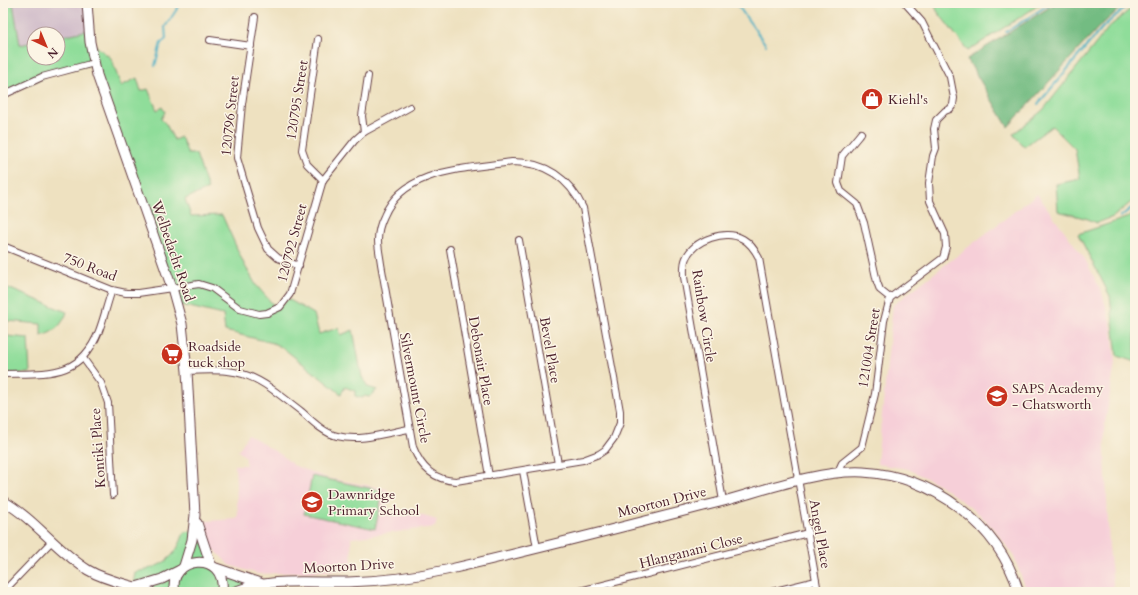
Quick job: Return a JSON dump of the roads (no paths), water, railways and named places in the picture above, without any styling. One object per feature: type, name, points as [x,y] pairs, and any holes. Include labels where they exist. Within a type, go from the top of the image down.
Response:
[{"type":"street","name":"Welbedacht Road","points":[[87,3],[94,63],[102,90],[172,288],[182,324],[187,371],[195,515],[192,540],[182,568],[175,578],[175,592]]},
{"type":"street","name":"121004 Street","points":[[837,474],[842,463],[862,447],[875,394],[884,321],[890,298],[943,258],[946,247],[945,234],[930,201],[929,183],[933,156],[936,148],[934,129],[936,120],[953,105],[953,92],[950,77],[922,22],[905,3]]},
{"type":"street","name":"120796 Street","points":[[255,17],[237,142],[238,165],[262,238],[268,249],[278,258],[298,266]]},
{"type":"street","name":"120795 Street","points":[[318,39],[302,150],[307,164],[323,180]]},
{"type":"street","points":[[210,40],[251,46]]},
{"type":"street","points":[[3,94],[42,77],[94,63]]},
{"type":"street","points":[[364,132],[362,116],[368,76]]},
{"type":"street","name":"120792 Street","points":[[172,288],[192,284],[204,285],[216,291],[246,312],[267,313],[280,307],[287,299],[292,288],[323,180],[355,140],[364,132],[410,107]]},
{"type":"street","points":[[861,133],[842,156],[838,183],[841,191],[856,204],[864,223],[877,282],[880,290],[890,298]]},
{"type":"street","name":"Silvermount Circle","points":[[512,162],[532,163],[555,172],[574,191],[583,208],[620,411],[618,431],[611,444],[606,450],[592,458],[523,471],[448,481],[434,475],[422,466],[418,459],[409,429],[379,251],[378,239],[380,225],[386,210],[404,189],[431,176],[512,162]]},
{"type":"street","name":"Rainbow Circle","points":[[723,501],[684,277],[685,260],[694,247],[715,238],[725,236],[739,237],[749,243],[759,258],[798,481]]},
{"type":"street","name":"Bevel Place","points":[[519,240],[558,464]]},
{"type":"street","name":"750 Road","points":[[3,246],[112,290],[132,293],[172,288]]},
{"type":"street","name":"Debonair Place","points":[[450,250],[489,476]]},
{"type":"street","points":[[3,374],[64,370],[83,358],[99,331],[112,290]]},
{"type":"street","name":"Kontiki Place","points":[[83,358],[101,383],[108,403],[113,495]]},
{"type":"street","points":[[187,371],[222,370],[250,376],[270,387],[316,424],[335,435],[362,437],[409,429]]},
{"type":"street","points":[[523,471],[537,548]]},
{"type":"street","name":"Moorton Drive","points":[[234,592],[262,584],[389,580],[446,570],[798,481],[837,474],[862,472],[889,475],[916,484],[945,498],[970,515],[992,538],[1007,563],[1019,592]]},
{"type":"street","name":"Angel Place","points":[[798,481],[818,592]]},
{"type":"street","points":[[3,501],[19,511],[52,541],[89,571],[112,581],[152,592]]},
{"type":"street","name":"Welbedacht Road","points":[[195,515],[213,566],[221,575],[223,584],[222,592]]},
{"type":"street","name":"Hlanganani Close","points":[[580,591],[808,533]]},
{"type":"street","points":[[3,592],[52,541]]},
{"type":"street","name":"Moorton Drive","points":[[182,568],[198,562],[262,584]]},
{"type":"street","points":[[136,587],[157,580],[182,568]]},
{"type":"street","points":[[771,592],[816,581]]},
{"type":"waterway","points":[[155,66],[161,43],[166,39],[165,27],[181,3]]},
{"type":"waterway","points":[[736,3],[766,45]]},
{"type":"waterway","points":[[1006,32],[1051,3]]},
{"type":"waterway","points":[[1038,104],[1102,28],[1130,3]]},
{"type":"waterway","points":[[1120,217],[1135,205]]},
{"type":"place","name":"Kiehl's","points":[[872,99]]},
{"type":"place","name":"Roadside tuck shop","points":[[172,354]]},
{"type":"place","name":"SAPS Academy - Chatsworth","points":[[997,396]]},
{"type":"place","name":"Dawnridge Primary School","points":[[312,502]]}]
